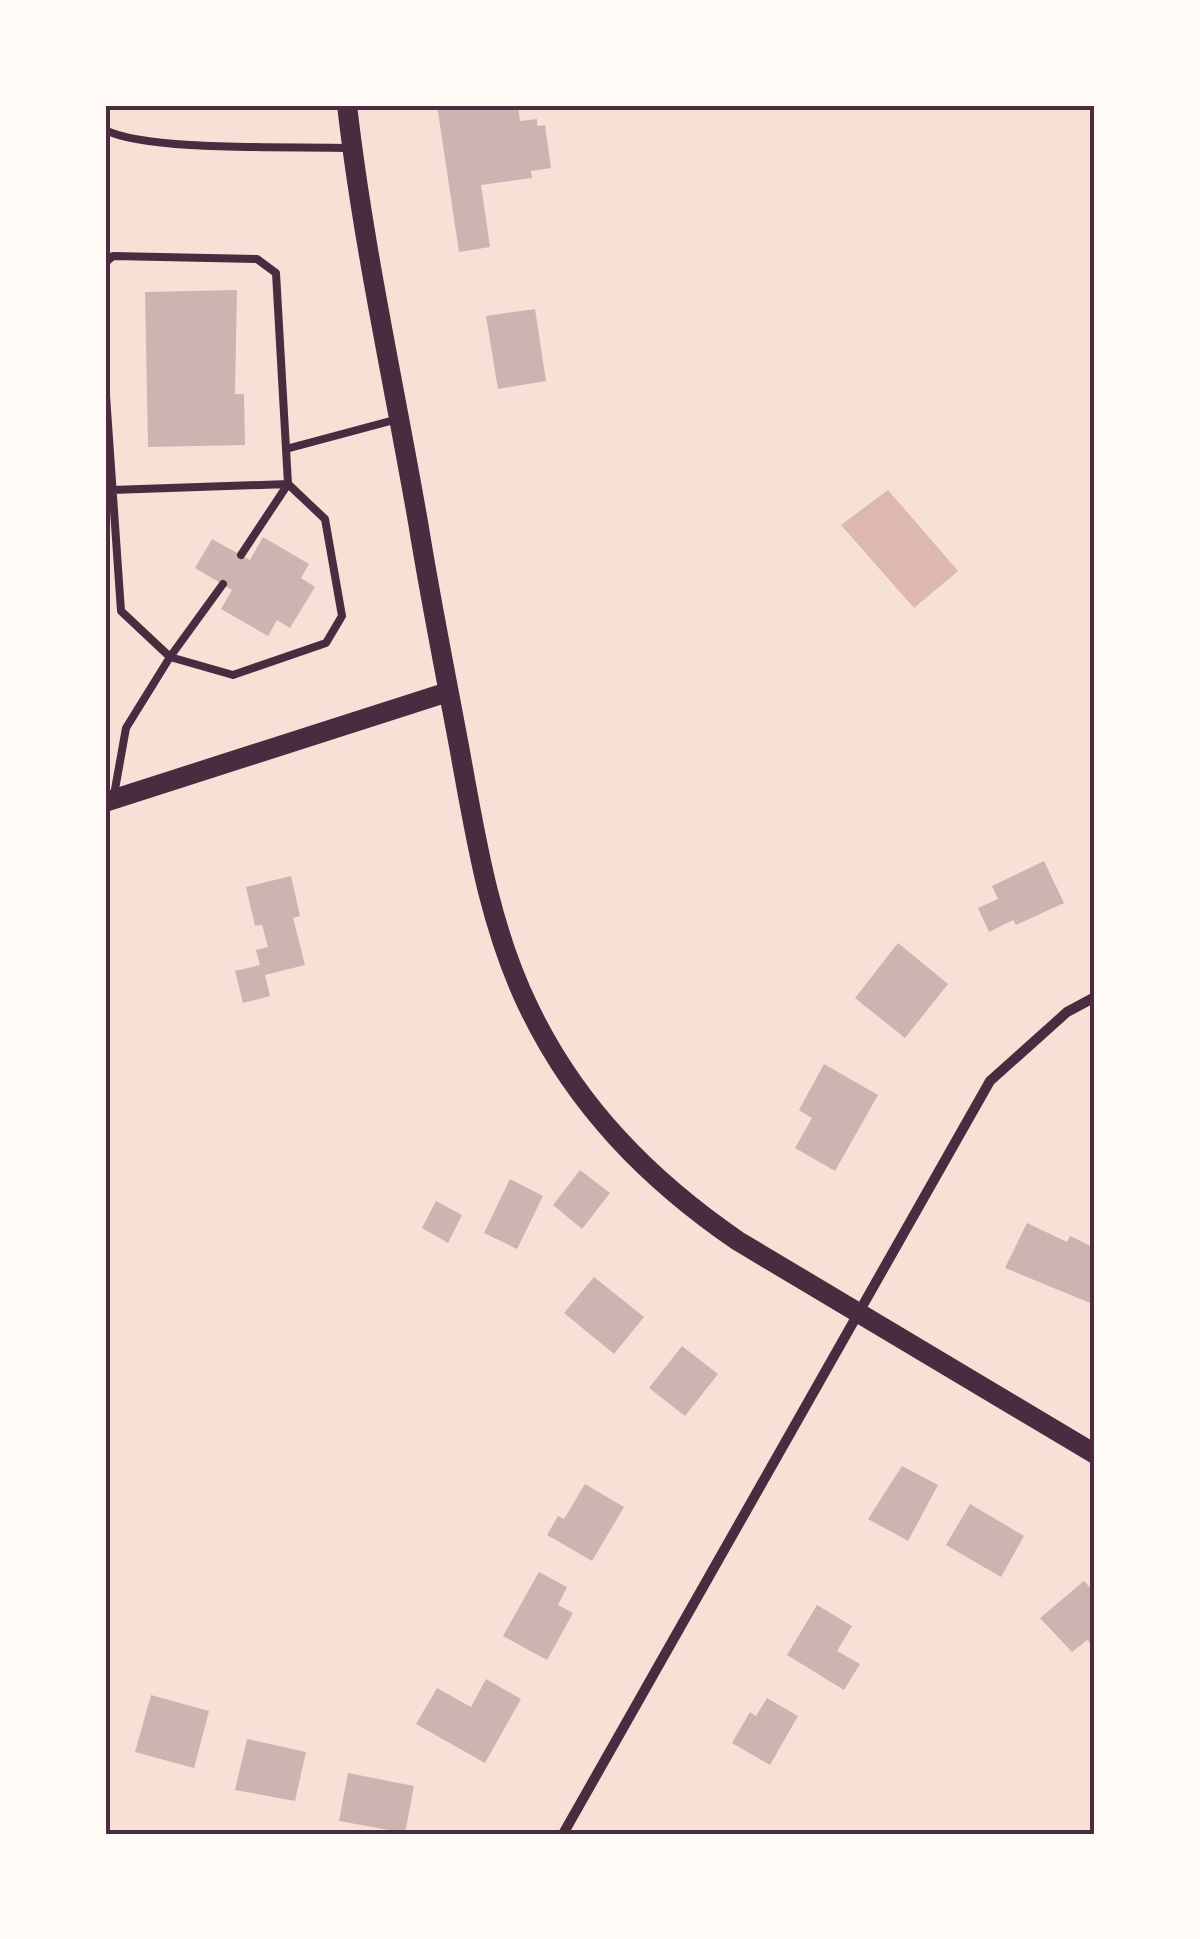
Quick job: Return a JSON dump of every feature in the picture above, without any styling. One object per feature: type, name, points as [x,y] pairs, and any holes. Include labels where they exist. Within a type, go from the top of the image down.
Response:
[{"type":"main road","points":[[347,105],[448,692],[494,913],[529,1009],[576,1088],[635,1160],[691,1209],[860,1315],[1095,1454]]},
{"type":"main road","points":[[109,801],[448,692]]},
{"type":"street","points":[[564,1834],[990,1080],[1067,1012],[1095,997]]},
{"type":"lane","points":[[105,130],[118,136],[186,143],[353,148]]},
{"type":"lane","points":[[105,263],[113,256],[257,259],[276,274],[288,484],[242,555]]},
{"type":"lane","points":[[105,381],[112,490],[121,610],[170,657],[233,675],[326,642],[342,616],[325,519],[288,484],[112,490]]},
{"type":"lane","points":[[286,449],[400,418]]},
{"type":"lane","points":[[109,801],[126,728],[170,657],[223,584]]},
{"type":"shaded area","points":[[888,490],[958,571],[914,608],[841,525]]},
{"type":"building","points":[[437,105],[518,105],[520,121],[537,119],[537,126],[545,125],[551,168],[531,171],[532,178],[481,185],[490,247],[459,252]]},
{"type":"building","points":[[237,290],[235,394],[244,394],[245,445],[148,447],[145,292]]},
{"type":"building","points":[[535,309],[546,381],[498,389],[486,316]]},
{"type":"building","points":[[263,537],[309,564],[301,578],[315,587],[290,628],[277,620],[268,636],[221,609],[232,590],[195,568],[212,539],[250,560]]},
{"type":"building","points":[[1044,861],[1064,903],[1016,925],[1013,920],[989,932],[978,908],[998,899],[992,886]]},
{"type":"building","points":[[291,876],[300,916],[293,918],[305,965],[265,975],[270,996],[243,1003],[235,971],[260,965],[256,950],[268,947],[262,925],[255,926],[246,887]]},
{"type":"building","points":[[898,943],[948,984],[905,1038],[855,998]]},
{"type":"building","points":[[824,1064],[878,1095],[835,1171],[795,1148],[812,1118],[799,1110]]},
{"type":"building","points":[[580,1170],[610,1193],[582,1229],[553,1205]]},
{"type":"building","points":[[510,1179],[543,1196],[517,1249],[484,1233]]},
{"type":"building","points":[[436,1201],[462,1215],[448,1243],[422,1228]]},
{"type":"building","points":[[1027,1223],[1067,1242],[1070,1236],[1095,1248],[1095,1305],[1005,1268]]},
{"type":"building","points":[[594,1277],[644,1317],[614,1354],[564,1313]]},
{"type":"building","points":[[682,1346],[718,1374],[685,1416],[649,1388]]},
{"type":"building","points":[[902,1466],[938,1485],[908,1541],[868,1519]]},
{"type":"building","points":[[585,1484],[624,1507],[592,1561],[547,1535],[558,1516],[564,1519]]},
{"type":"building","points":[[970,1504],[1024,1536],[1001,1577],[946,1545]]},
{"type":"building","points":[[539,1572],[567,1587],[558,1605],[573,1613],[547,1660],[503,1636]]},
{"type":"building","points":[[1084,1581],[1095,1593],[1095,1648],[1087,1640],[1072,1652],[1040,1618]]},
{"type":"building","points":[[817,1605],[852,1626],[837,1651],[860,1664],[844,1690],[787,1655]]},
{"type":"building","points":[[486,1679],[521,1699],[485,1763],[416,1724],[437,1688],[471,1707]]},
{"type":"building","points":[[151,1695],[209,1711],[194,1768],[135,1752]]},
{"type":"building","points":[[767,1698],[798,1716],[770,1765],[732,1743],[750,1712],[756,1716]]},
{"type":"building","points":[[247,1739],[306,1752],[295,1801],[235,1790]]},
{"type":"building","points":[[348,1773],[414,1786],[405,1833],[339,1821]]}]
